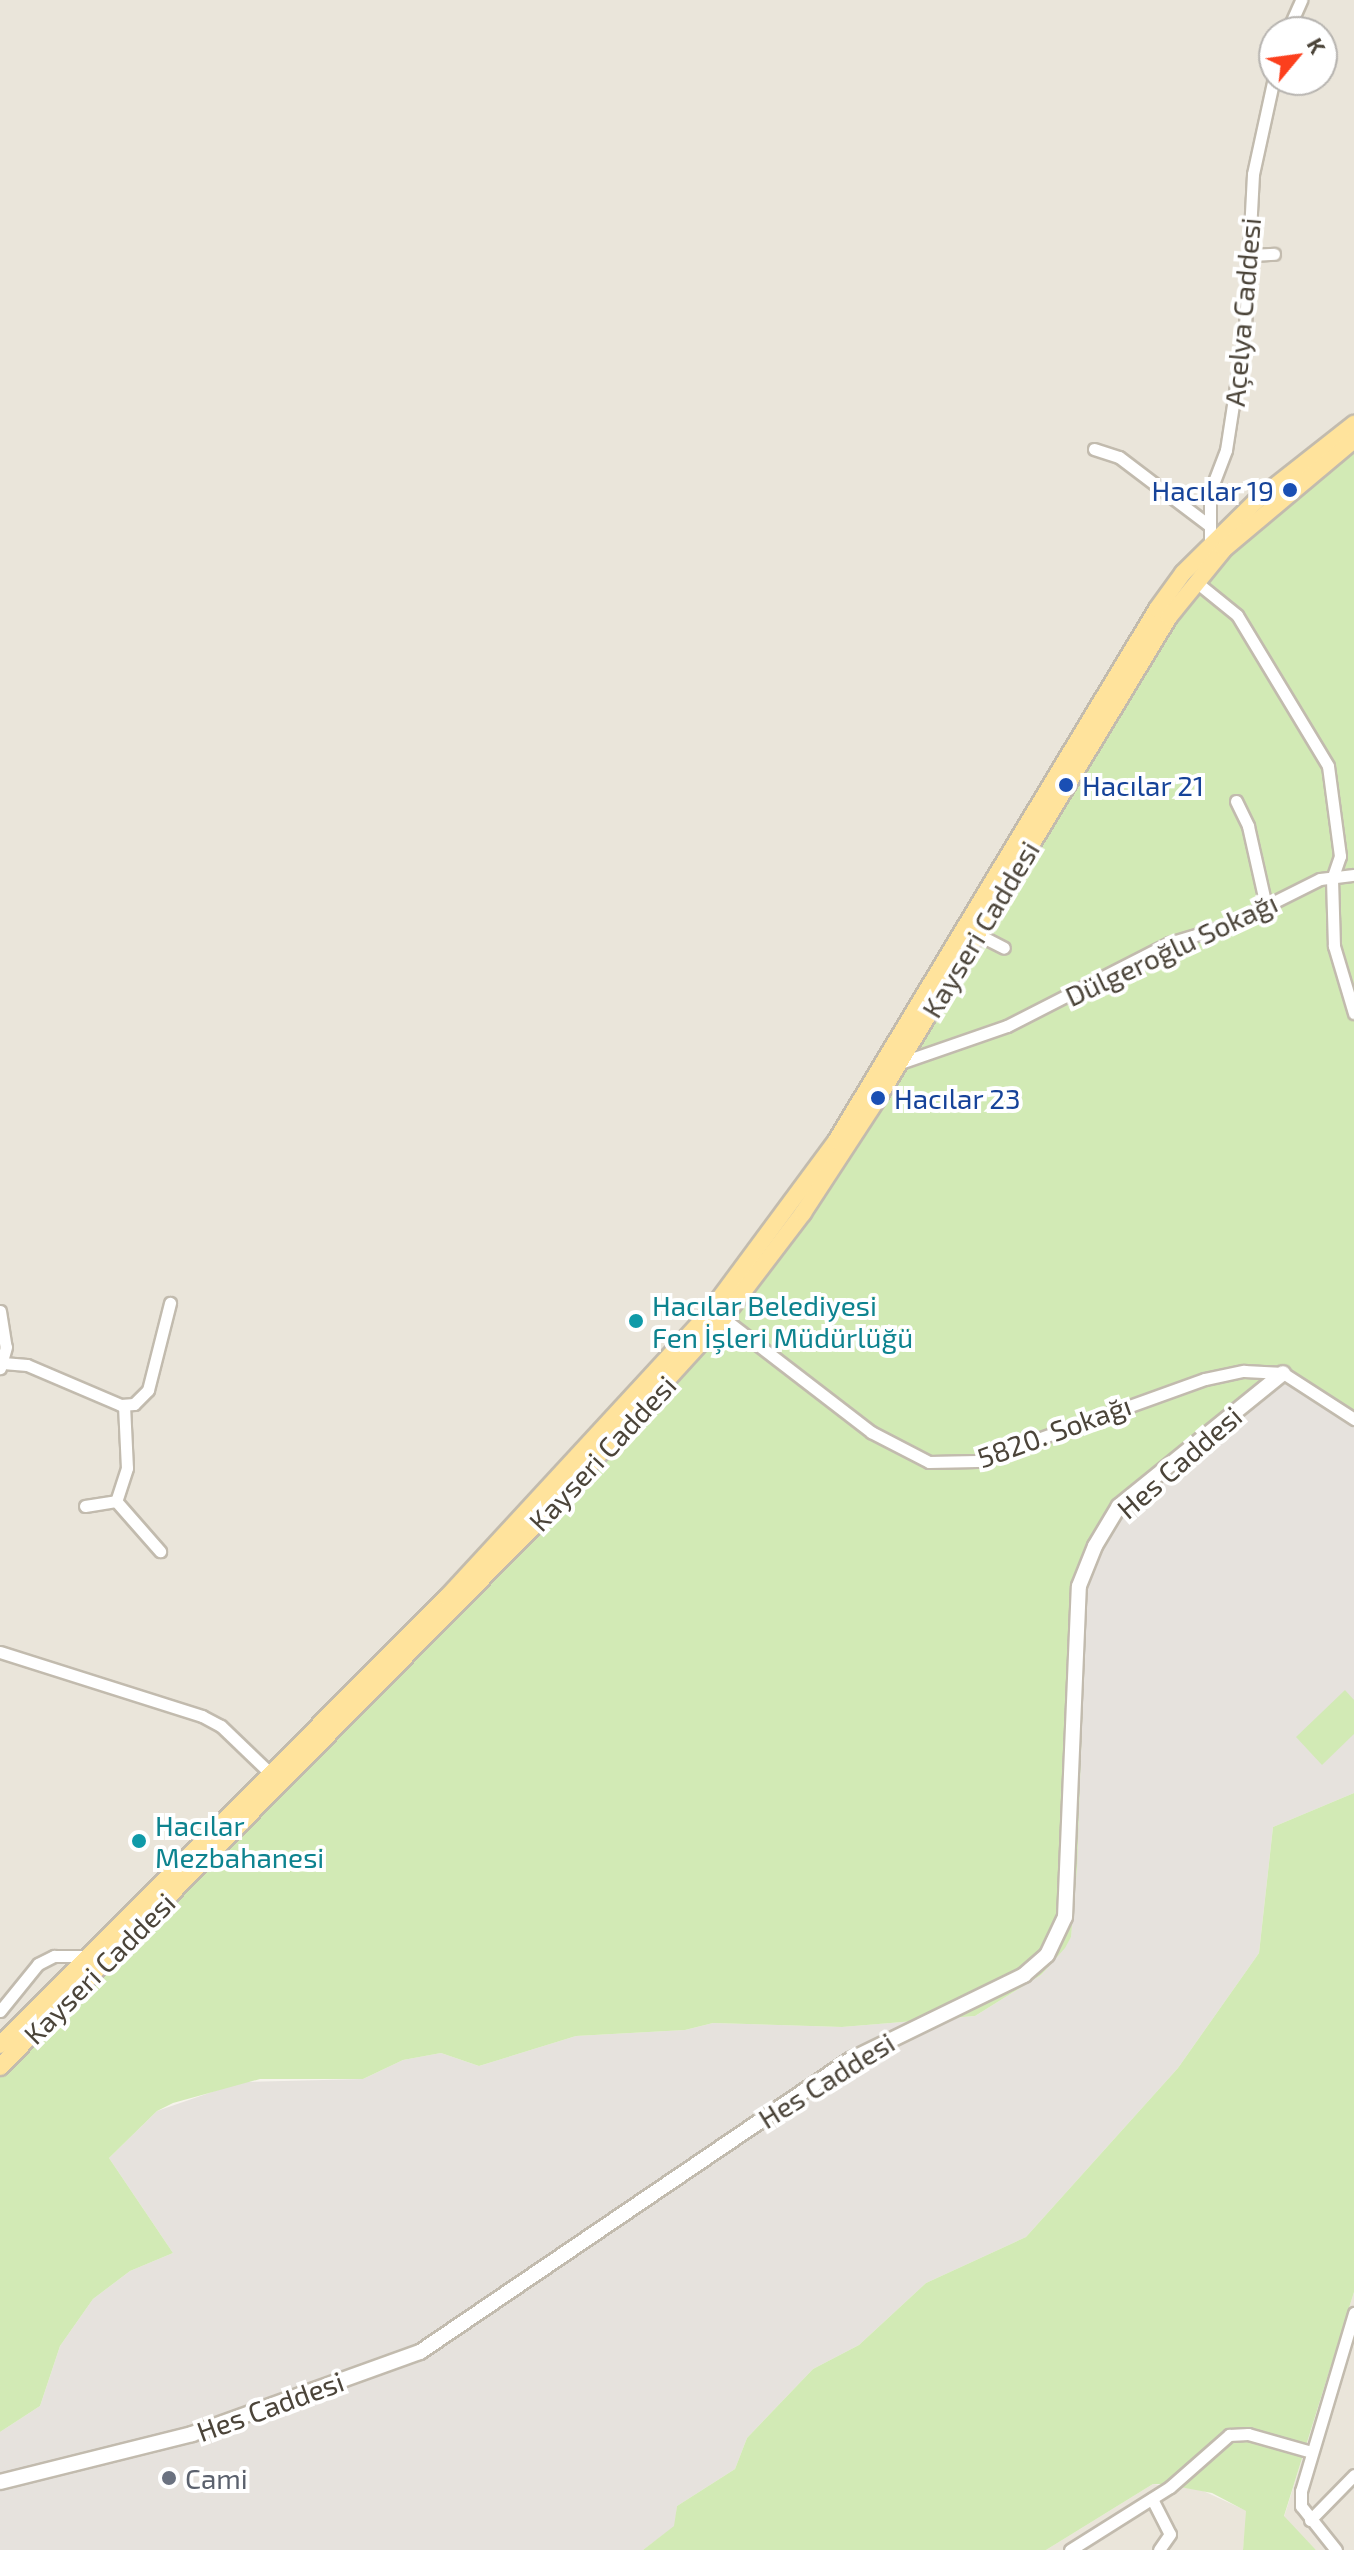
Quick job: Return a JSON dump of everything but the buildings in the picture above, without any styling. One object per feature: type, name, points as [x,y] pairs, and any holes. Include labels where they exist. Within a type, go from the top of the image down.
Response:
[{"type":"main road","points":[[1217,546],[1306,458],[1354,424]]},
{"type":"main road","points":[[1217,546],[1354,440]]},
{"type":"main road","name":"Kayseri Caddesi","points":[[0,2045],[277,1780],[593,1464],[723,1318],[803,1213],[900,1063],[1217,546]]},
{"type":"main road","name":"Kayseri Caddesi","points":[[0,2067],[277,1780],[599,1437],[708,1314],[776,1227],[836,1141],[1157,609],[1217,546]]},
{"type":"street","name":"Açelya Caddesi","points":[[1217,546],[1210,526],[1210,492],[1233,416],[1252,255],[1253,174],[1270,96]]},
{"type":"street","points":[[1252,255],[1274,254]]},
{"type":"street","points":[[1094,449],[1119,457],[1210,526]]},
{"type":"street","points":[[1195,581],[1237,615],[1328,766],[1335,786],[1340,856],[1332,879],[1334,946],[1354,1013]]},
{"type":"street","points":[[1236,801],[1248,826],[1266,906]]},
{"type":"street","name":"Dülgeroğlu Sokağı","points":[[900,1063],[981,1037],[1169,943],[1226,926],[1320,879],[1354,875]]},
{"type":"street","points":[[977,934],[1004,948]]},
{"type":"street","points":[[0,1311],[6,1330],[2,1365],[27,1365],[124,1405],[140,1401],[148,1390],[170,1303]]},
{"type":"street","name":"5820. Sokağı","points":[[723,1318],[871,1432],[908,1454],[952,1465],[977,1461],[1205,1379],[1244,1371],[1283,1373]]},
{"type":"street","points":[[1283,1373],[1354,1419]]},
{"type":"street","name":"Hes Caddesi","points":[[0,2482],[192,2434],[420,2352],[850,2060],[1024,1975],[1047,1955],[1065,1917],[1079,1586],[1095,1546],[1119,1506],[1283,1373]]},
{"type":"street","points":[[116,1501],[127,1468],[124,1405]]},
{"type":"street","points":[[85,1506],[116,1501]]},
{"type":"street","points":[[116,1501],[160,1551]]},
{"type":"street","points":[[0,1652],[202,1716],[221,1726],[277,1780]]},
{"type":"street","points":[[0,2011],[38,1964],[54,1956],[90,1956]]},
{"type":"street","points":[[1336,2550],[1301,2506],[1301,2491],[1354,2313]]},
{"type":"street","points":[[1070,2550],[1152,2499],[1234,2433],[1311,2452]]},
{"type":"street","points":[[1310,2520],[1354,2475]]},
{"type":"street","points":[[1152,2499],[1170,2534],[1159,2550]]},
{"type":"shaded area","points":[[0,0],[1354,0],[1354,426],[730,1295],[0,2051]]},
{"type":"shaded area","points":[[1291,1382],[1354,1427],[1354,1793],[1273,1827],[1259,1953],[1178,2068],[1026,2237],[926,2283],[859,2345],[813,2369],[747,2438],[735,2469],[677,2506],[675,2526],[643,2550],[0,2550],[0,2432],[40,2406],[60,2346],[93,2299],[130,2271],[173,2253],[109,2158],[157,2111],[241,2082],[363,2079],[403,2060],[441,2053],[479,2066],[576,2036],[685,2030],[713,2023],[842,2027],[975,2016],[1041,1975],[1071,1937],[1087,1580],[1093,1564],[1121,1511],[1279,1385]]},
{"type":"shaded area","points":[[1354,2292],[1354,2550],[1316,2550],[1284,2517]]},
{"type":"shaded area","points":[[1153,2484],[1199,2489],[1247,2511],[1243,2550],[1046,2550]]},
{"type":"green space","points":[[1354,426],[1354,1427],[1291,1382],[1279,1385],[1121,1511],[1106,1536],[1087,1580],[1077,1868],[1071,1937],[1065,1948],[1041,1975],[975,2016],[842,2027],[713,2023],[685,2030],[576,2036],[479,2066],[441,2053],[403,2060],[363,2079],[260,2079],[173,2103],[157,2111],[109,2158],[173,2253],[130,2271],[93,2299],[60,2346],[40,2406],[0,2432],[0,2052],[730,1295],[820,1175],[1180,587],[1221,540]]},
{"type":"green space","points":[[1345,1690],[1354,1700],[1354,1734],[1322,1765],[1296,1737]]},
{"type":"green space","points":[[1354,1793],[1354,2292],[1284,2516],[1316,2550],[1243,2550],[1246,2511],[1212,2493],[1153,2484],[1046,2550],[643,2550],[674,2526],[677,2506],[735,2469],[747,2438],[813,2369],[859,2345],[926,2283],[1026,2237],[1178,2068],[1259,1953],[1273,1827]]},
{"type":"place","name":"Hacılar 19","points":[[1290,490]]},
{"type":"place","name":"Hacılar 21","points":[[1066,785]]},
{"type":"place","name":"Hacılar 23","points":[[878,1098]]},
{"type":"place","name":"Hacılar Belediyesi Fen İşleri Müdürlüğü","points":[[636,1321]]},
{"type":"place","name":"Hacılar Mezbahanesi","points":[[139,1841]]},
{"type":"place","name":"Cami","points":[[169,2478]]}]
